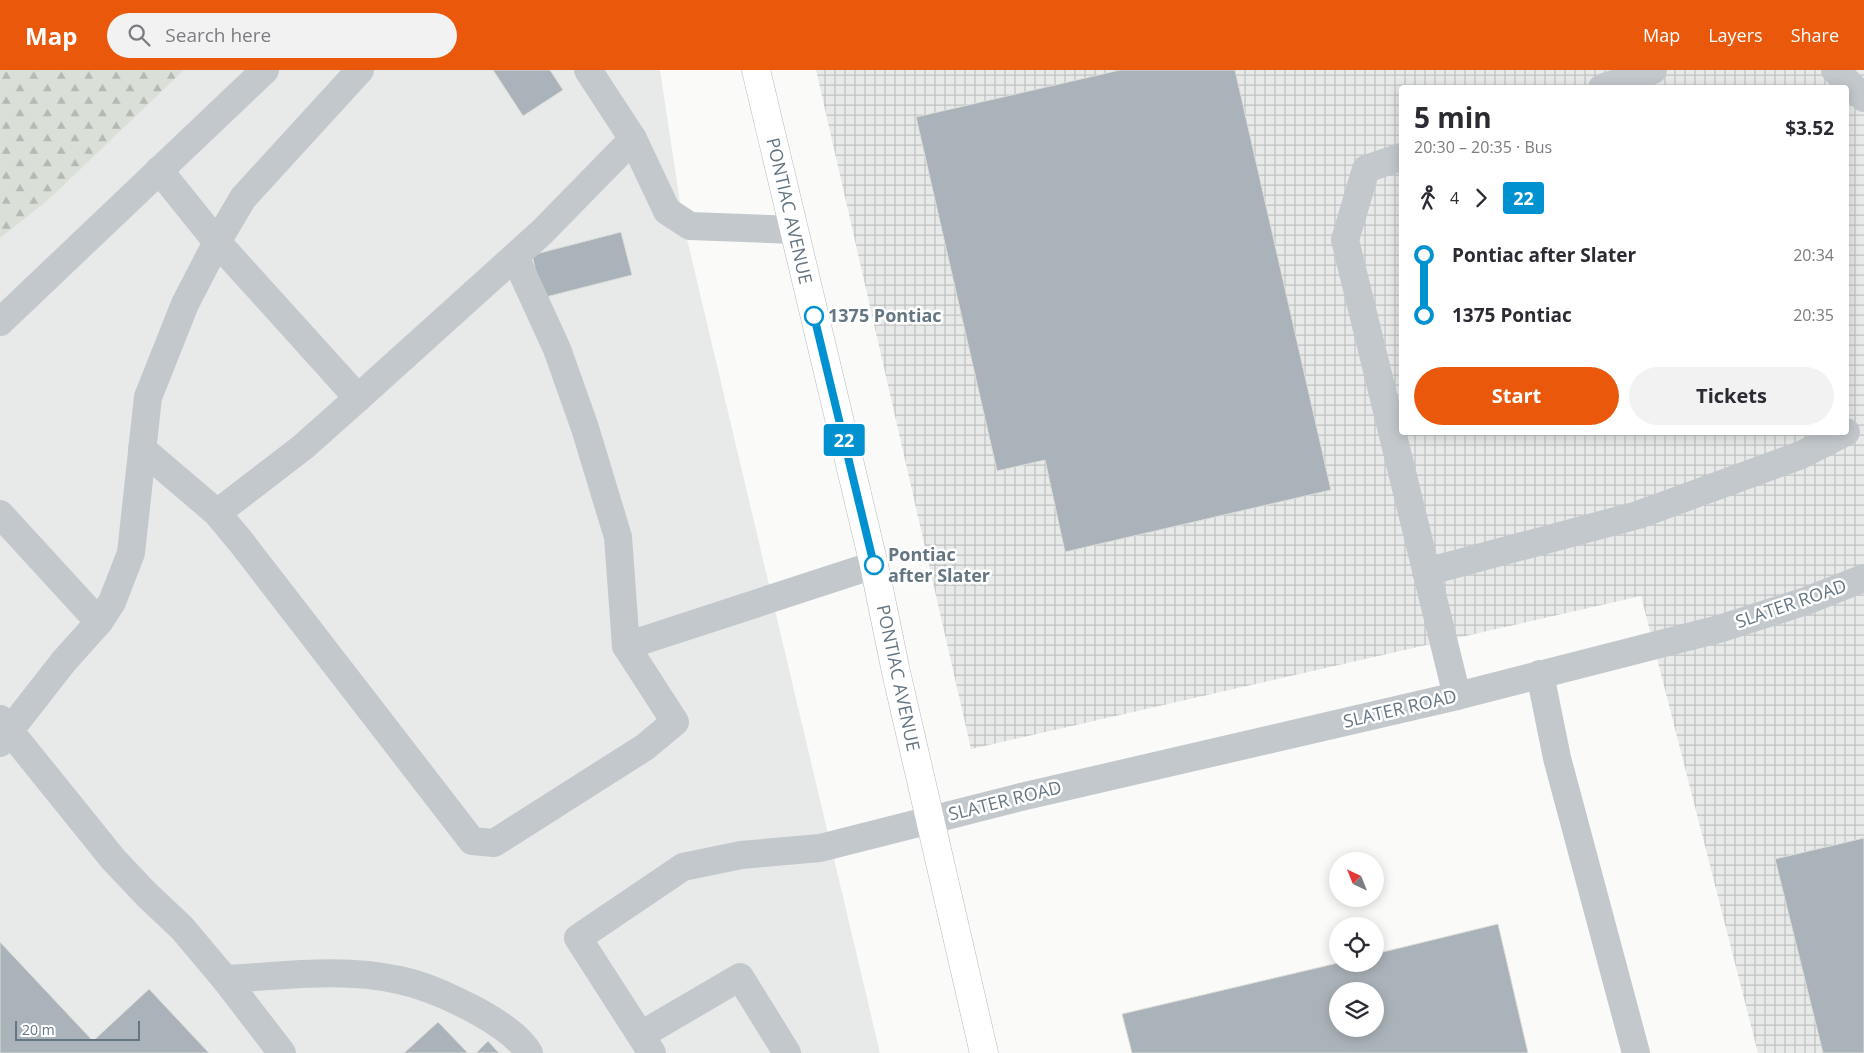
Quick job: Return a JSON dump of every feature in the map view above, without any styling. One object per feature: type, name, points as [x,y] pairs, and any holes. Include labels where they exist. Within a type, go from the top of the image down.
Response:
[{"type":"main road","name":"PONTIAC AVENUE","points":[[756,70],[874,565],[984,1053]]},
{"type":"street","points":[[0,322],[264,70]]},
{"type":"street","points":[[282,1053],[225,979],[182,928],[113,859],[3,731],[99,622],[112,602],[131,553],[148,397],[185,304],[217,242],[243,198],[360,70]]},
{"type":"street","points":[[588,70],[633,139],[666,211],[690,226],[794,230]]},
{"type":"street","points":[[1610,85],[1653,70]]},
{"type":"street","points":[[1835,70],[1864,98]]},
{"type":"street","points":[[217,513],[303,447],[358,398],[542,232],[633,139]]},
{"type":"street","points":[[1399,158],[1366,169],[1345,240],[1457,696]]},
{"type":"street","points":[[159,170],[217,242],[358,398]]},
{"type":"street","points":[[142,449],[217,513],[242,542],[472,841],[494,843],[644,747],[675,722],[626,646],[618,537],[585,428],[557,349],[514,256]]},
{"type":"street","points":[[1849,430],[1864,423]]},
{"type":"street","points":[[1426,572],[1638,515],[1801,455],[1840,435]]},
{"type":"street","points":[[0,514],[99,622]]},
{"type":"street","points":[[626,646],[874,565]]},
{"type":"street","name":"SLATER ROAD","points":[[646,1044],[578,938],[683,867],[741,855],[820,848],[930,819],[1146,767],[1457,696],[1719,630],[1806,601],[1864,578]]},
{"type":"street","points":[[1540,674],[1557,758],[1636,1053]]},
{"type":"street","points":[[225,979],[344,973],[399,979],[445,994],[488,1016],[524,1044],[529,1053]]},
{"type":"street","points":[[646,1044],[740,977],[787,1053]]},
{"type":"shaded area","points":[[0,70],[660,70],[683,222],[880,1053],[0,1053]]},
{"type":"shaded area","points":[[816,70],[1864,70],[1864,1053],[1758,1053],[1641,596],[971,749]]},
{"type":"green space","points":[[0,70],[184,70],[48,200],[0,238]]},
{"type":"building","points":[[493,70],[550,70],[563,90],[523,116]]},
{"type":"building","points":[[1120,70],[1235,70],[1331,490],[1065,552],[1045,460],[997,471],[916,117]]},
{"type":"building","points":[[621,232],[632,275],[542,298],[532,255]]},
{"type":"building","points":[[1864,838],[1864,1053],[1823,1053],[1775,859]]},
{"type":"building","points":[[1498,924],[1528,1053],[1132,1053],[1122,1014],[1329,965],[1329,972],[1384,972],[1384,952]]},
{"type":"building","points":[[0,942],[93,1041],[149,989],[209,1053],[0,1053]]},
{"type":"building","points":[[438,1022],[468,1053],[404,1053]]},
{"type":"building","points":[[488,1041],[499,1053],[476,1053]]},
{"type":"bus line","name":"22","points":[[814,316],[874,565]]},
{"type":"place","name":"1375 Pontiac","points":[[814,316]]},
{"type":"place","name":"Pontiac after Slater","points":[[874,565]]}]
